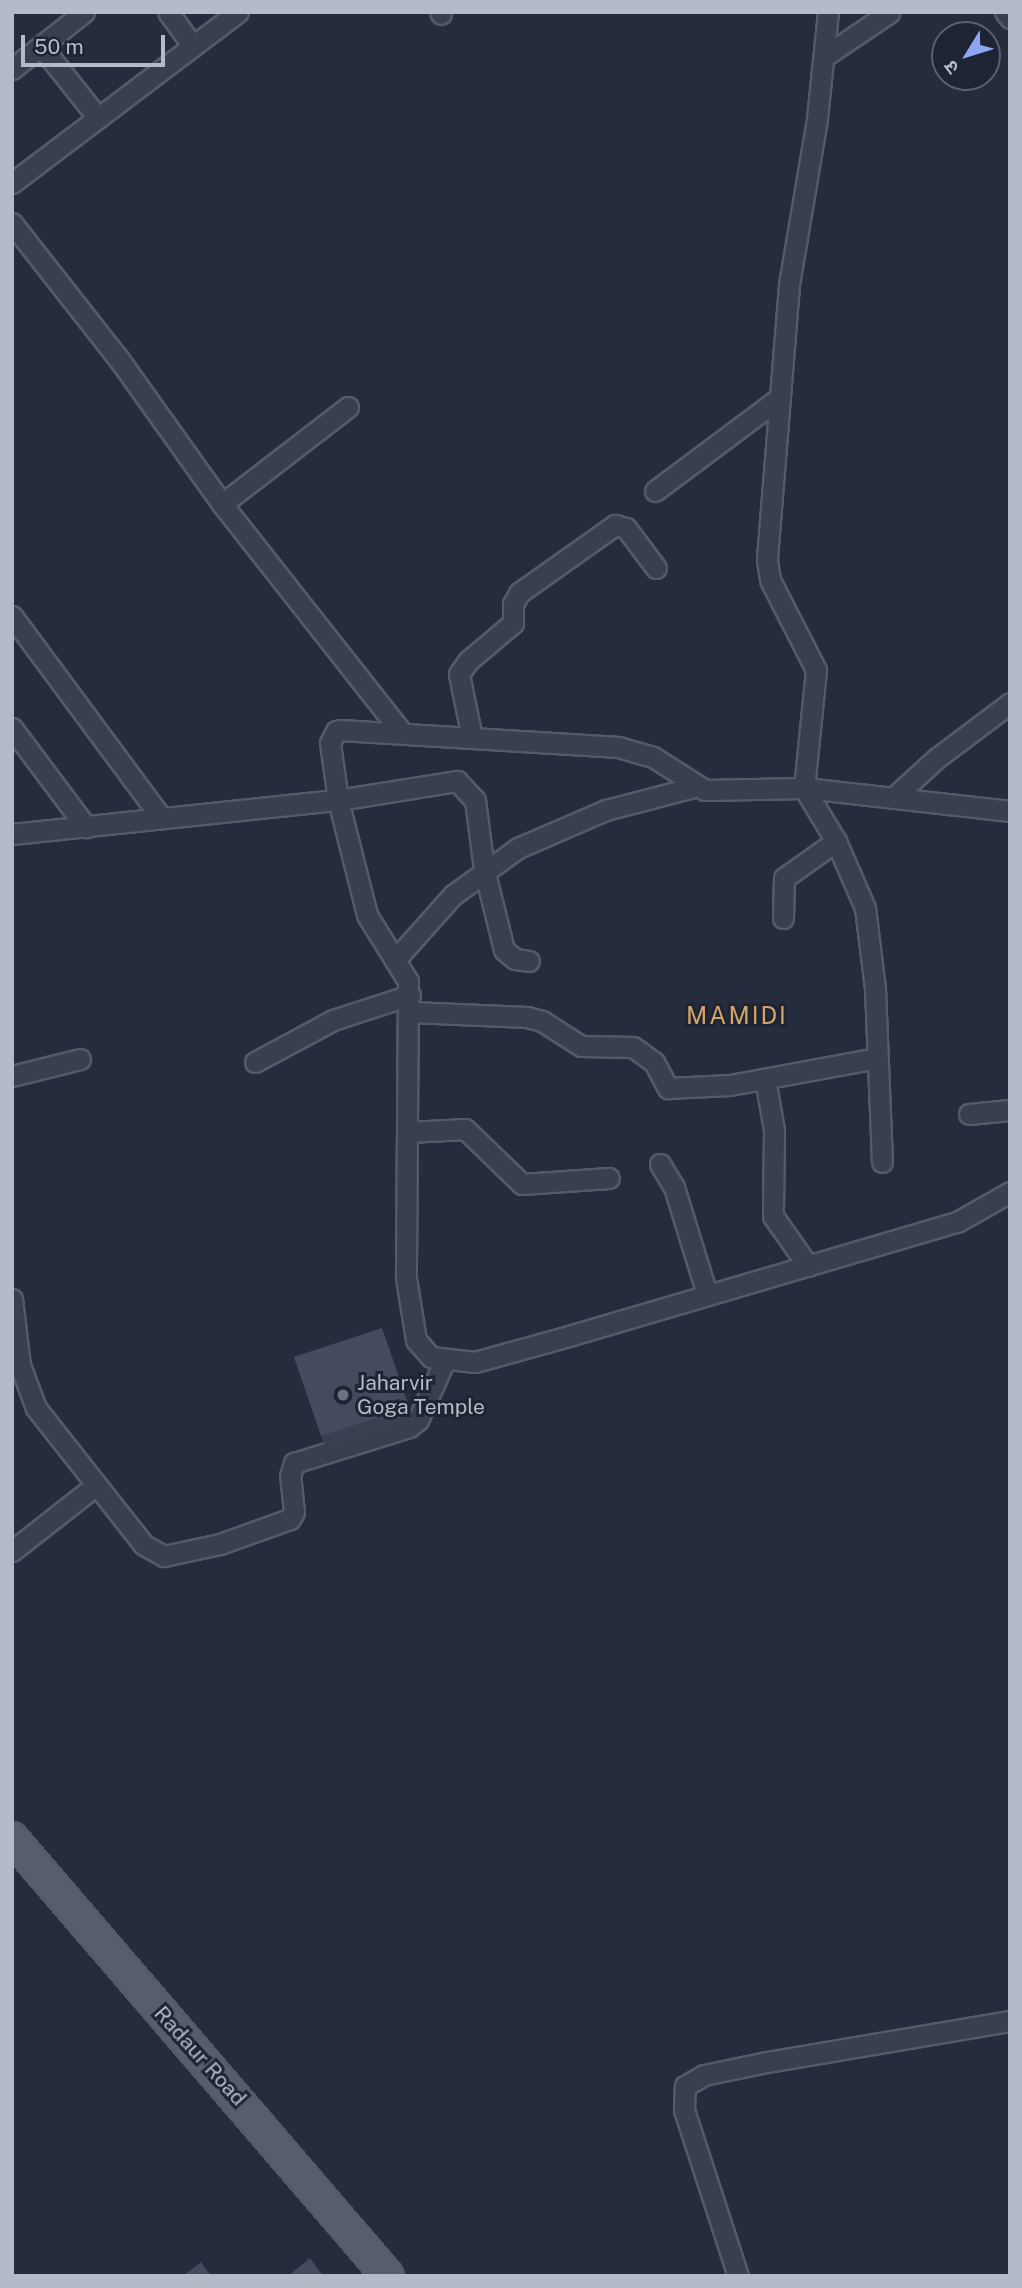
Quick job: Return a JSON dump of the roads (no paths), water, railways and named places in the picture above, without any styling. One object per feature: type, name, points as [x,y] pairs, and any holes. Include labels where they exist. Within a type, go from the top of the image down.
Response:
[{"type":"main road","name":"Radaur Road","points":[[12,1838],[388,2276]]},
{"type":"main road","name":"Radaur Road","points":[[12,1866],[363,2276]]},
{"type":"street","points":[[12,69],[84,12]]},
{"type":"street","points":[[168,12],[193,46]]},
{"type":"street","points":[[12,183],[238,12]]},
{"type":"street","points":[[828,12],[825,56],[789,285],[766,560],[777,596],[816,670],[804,788],[836,841],[865,908],[875,988],[882,1162]]},
{"type":"street","points":[[825,56],[890,12]]},
{"type":"street","points":[[1005,12],[1010,19]]},
{"type":"street","points":[[41,46],[98,118]]},
{"type":"street","points":[[12,223],[118,358],[222,504],[402,733]]},
{"type":"street","points":[[655,491],[778,399]]},
{"type":"street","points":[[222,504],[348,407]]},
{"type":"street","points":[[472,738],[459,674],[468,661],[513,623],[513,604],[519,593],[615,525],[626,528],[656,568]]},
{"type":"street","points":[[12,616],[161,817]]},
{"type":"street","points":[[893,798],[937,758],[1010,703]]},
{"type":"street","points":[[12,728],[86,827]]},
{"type":"street","points":[[694,787],[642,752],[402,733],[336,731],[330,743],[338,800],[367,915],[408,981],[410,1003],[406,1278],[416,1340],[431,1357],[444,1362],[475,1362],[957,1222],[1010,1192]]},
{"type":"street","points":[[12,834],[338,800],[449,780],[465,785],[478,808],[484,869],[505,950],[515,960],[529,961]]},
{"type":"street","points":[[395,960],[453,895],[484,869],[518,848],[606,810],[694,787],[725,791],[804,788],[1010,811]]},
{"type":"street","points":[[783,918],[784,878],[836,841]]},
{"type":"street","points":[[255,1062],[333,1020],[410,1003],[527,1017],[542,1021],[582,1046],[633,1047],[654,1062],[667,1088],[765,1079],[877,1058]]},
{"type":"street","points":[[12,1076],[80,1059]]},
{"type":"street","points":[[765,1079],[774,1130],[774,1216],[808,1266]]},
{"type":"street","points":[[969,1114],[1010,1110]]},
{"type":"street","points":[[409,1132],[465,1129],[522,1184],[609,1178]]},
{"type":"street","points":[[660,1164],[674,1187],[707,1294]]},
{"type":"street","points":[[12,1299],[28,1391],[95,1486],[144,1545],[164,1556],[284,1522],[294,1512],[290,1476],[294,1463],[409,1427],[418,1420],[444,1362]]},
{"type":"street","points":[[12,1551],[95,1486]]},
{"type":"street","points":[[738,2276],[684,2110],[685,2086],[704,2075],[767,2062],[1010,2021]]},
{"type":"place","name":"Jaharvir Goga Temple","points":[[343,1395]]},
{"type":"district","name":"MAMIDI","points":[[737,1016]]}]
